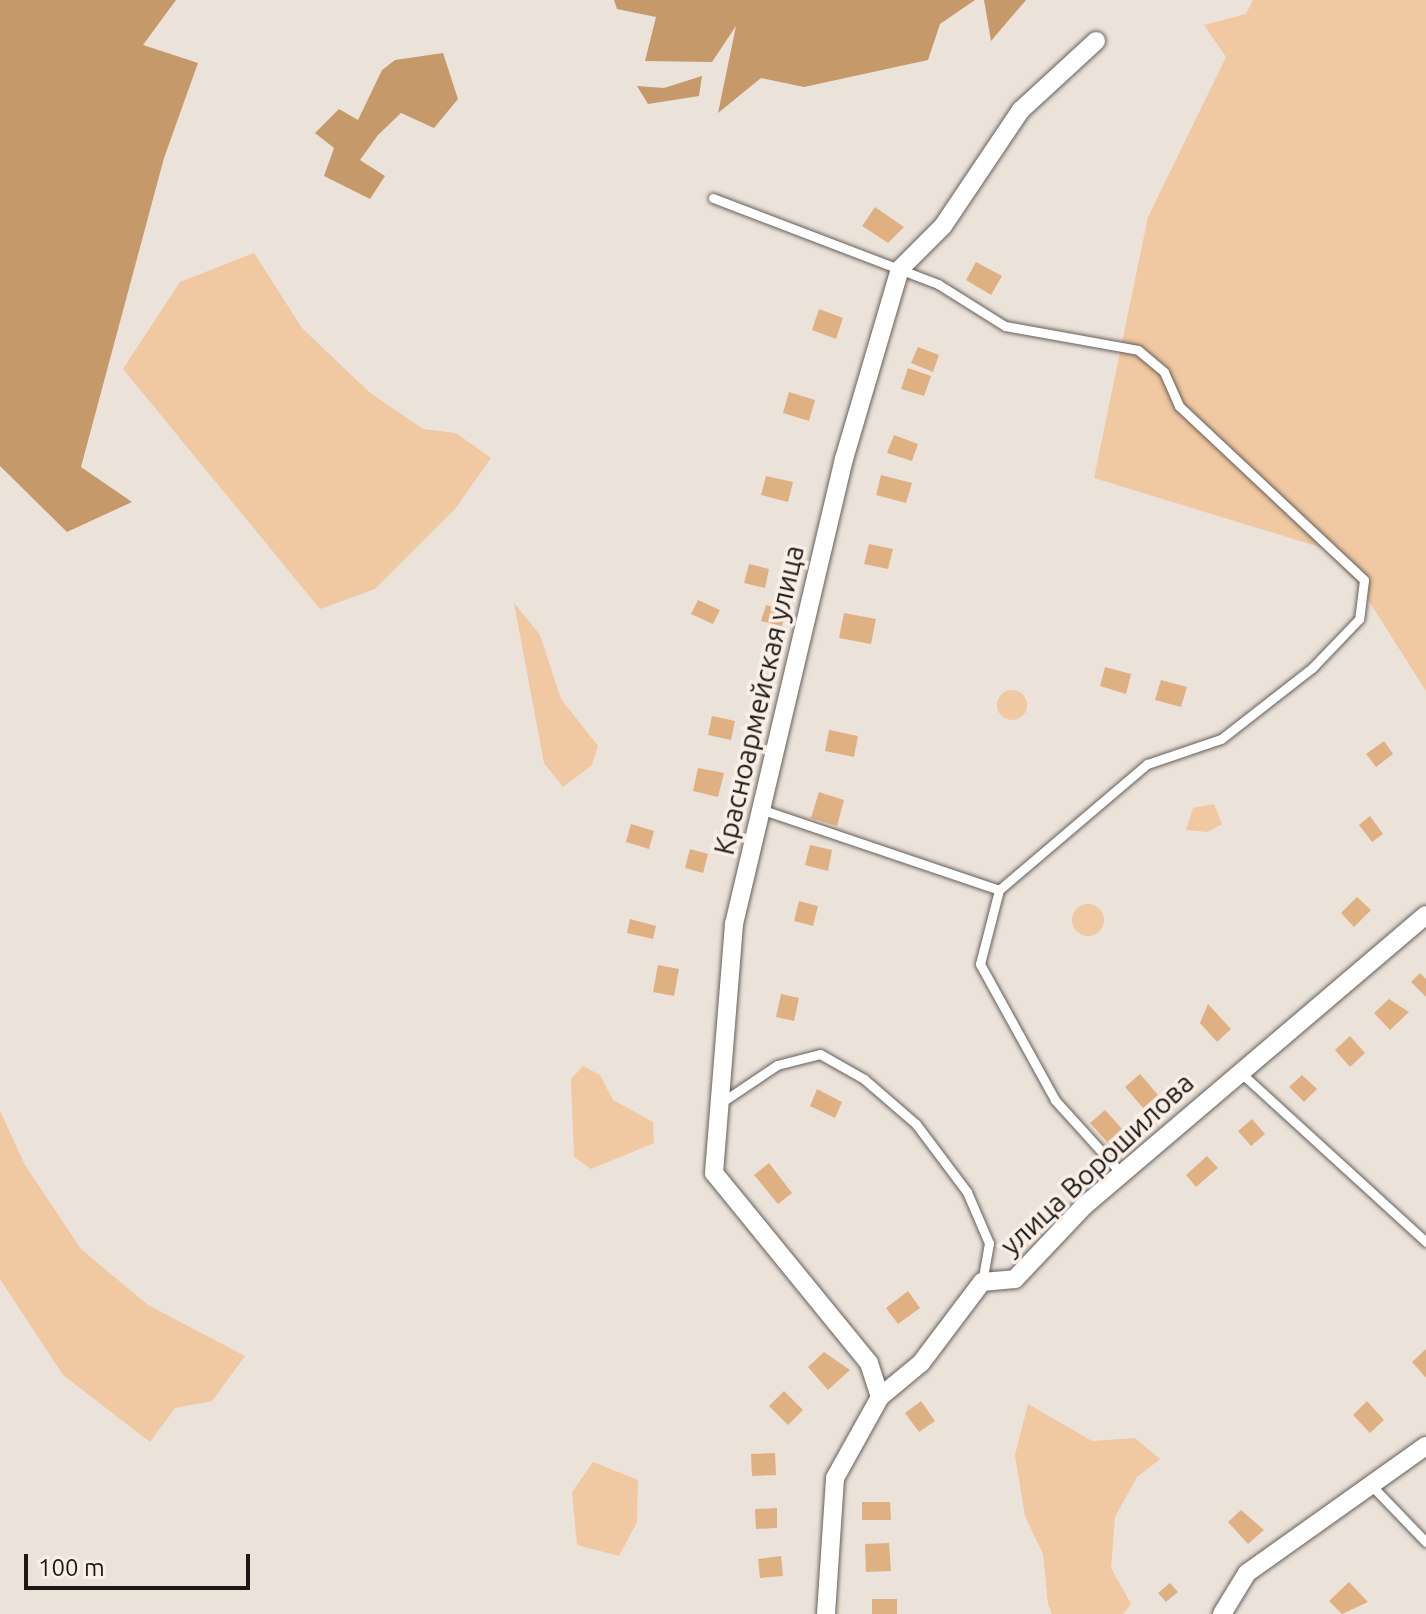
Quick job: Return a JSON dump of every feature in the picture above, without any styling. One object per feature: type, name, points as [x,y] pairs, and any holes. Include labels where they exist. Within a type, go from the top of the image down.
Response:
[{"type":"street","name":"Красноармейская улица","points":[[880,1397],[869,1363],[714,1173],[734,924],[844,459],[900,269],[943,226],[1021,110],[1096,41]]},
{"type":"street","name":"улица Ворошилова","points":[[826,1614],[835,1478],[880,1397],[921,1363],[982,1282],[1015,1279],[1121,1173],[1424,921]]},
{"type":"street","points":[[1222,1614],[1247,1573],[1374,1488],[1426,1446]]},
{"type":"lane","points":[[713,198],[900,269],[1005,326],[1087,347],[1138,350],[1164,372],[1179,406],[1364,580],[1359,619],[1312,668],[1221,739],[1147,764],[999,890],[980,964],[1055,1100],[1121,1173]]},
{"type":"lane","points":[[763,810],[999,890]]},
{"type":"lane","points":[[722,1102],[777,1065],[820,1054],[864,1079],[916,1124],[967,1192],[989,1243],[982,1282]]},
{"type":"lane","points":[[1240,1072],[1426,1242]]},
{"type":"lane","points":[[1374,1488],[1426,1542]]},
{"type":"shaded area","points":[[0,0],[176,0],[143,45],[198,63],[164,158],[81,467],[132,502],[67,532],[0,466]]},
{"type":"shaded area","points":[[614,0],[975,0],[940,24],[928,60],[804,87],[761,78],[718,113],[736,26],[712,62],[645,61],[656,17],[617,9]]},
{"type":"shaded area","points":[[984,0],[1026,0],[991,41]]},
{"type":"shaded area","points":[[1253,0],[1426,0],[1426,691],[1358,584],[1323,548],[1094,478],[1148,217],[1226,57],[1204,25],[1246,14]]},
{"type":"shaded area","points":[[443,53],[458,99],[434,128],[401,113],[378,135],[360,160],[385,176],[370,199],[324,176],[334,148],[315,133],[339,109],[358,120],[382,70],[395,60]]},
{"type":"shaded area","points":[[702,76],[699,96],[648,104],[637,86],[664,88]]},
{"type":"shaded area","points":[[254,253],[302,328],[369,392],[423,429],[456,433],[491,458],[455,509],[375,589],[320,609],[123,369],[180,282]]},
{"type":"shaded area","points":[[514,603],[540,635],[561,699],[598,746],[592,765],[563,787],[544,763]]},
{"type":"shaded area","points":[[1012,690],[1023,694],[1027,705],[1023,716],[1012,720],[1001,716],[997,705],[1001,694]]},
{"type":"shaded area","points":[[1214,804],[1222,824],[1208,832],[1186,830],[1193,808]]},
{"type":"shaded area","points":[[1088,904],[1099,909],[1104,920],[1099,931],[1088,936],[1077,931],[1072,920],[1077,909]]},
{"type":"shaded area","points":[[583,1066],[600,1075],[613,1100],[653,1122],[654,1143],[591,1169],[574,1157],[571,1079]]},
{"type":"shaded area","points":[[0,1111],[25,1165],[81,1249],[148,1305],[245,1356],[212,1401],[175,1408],[150,1442],[63,1375],[0,1279]]},
{"type":"shaded area","points":[[1028,1404],[1092,1441],[1135,1438],[1160,1459],[1137,1477],[1115,1517],[1111,1568],[1131,1604],[1123,1614],[1052,1614],[1048,1604],[1043,1554],[1025,1516],[1015,1455]]},
{"type":"shaded area","points":[[593,1462],[638,1480],[637,1522],[619,1556],[577,1545],[572,1492]]},
{"type":"building","points":[[875,207],[904,227],[888,243],[862,226]]},
{"type":"building","points":[[976,262],[1002,276],[991,295],[966,280]]},
{"type":"building","points":[[819,309],[843,318],[836,339],[812,330]]},
{"type":"building","points":[[918,347],[939,355],[933,372],[911,363]]},
{"type":"building","points":[[908,368],[931,376],[924,396],[901,389]]},
{"type":"building","points":[[789,392],[815,400],[809,421],[783,413]]},
{"type":"building","points":[[894,435],[918,444],[912,461],[887,453]]},
{"type":"building","points":[[881,475],[912,483],[906,503],[876,495]]},
{"type":"building","points":[[766,476],[793,482],[788,502],[761,495]]},
{"type":"building","points":[[869,544],[893,549],[888,569],[864,564]]},
{"type":"building","points":[[749,564],[769,569],[765,588],[744,583]]},
{"type":"building","points":[[698,600],[720,610],[713,624],[691,614]]},
{"type":"building","points":[[766,605],[786,610],[782,626],[761,621]]},
{"type":"building","points":[[844,613],[876,619],[871,644],[839,638]]},
{"type":"building","points":[[1105,667],[1131,674],[1126,694],[1100,686]]},
{"type":"building","points":[[1161,680],[1187,687],[1181,707],[1155,700]]},
{"type":"building","points":[[712,716],[735,721],[731,740],[708,735]]},
{"type":"building","points":[[829,730],[858,736],[854,757],[825,751]]},
{"type":"building","points":[[1384,741],[1393,754],[1376,767],[1366,754]]},
{"type":"building","points":[[698,768],[724,773],[718,797],[693,791]]},
{"type":"building","points":[[819,792],[844,800],[837,826],[811,818]]},
{"type":"building","points":[[1370,816],[1383,834],[1372,842],[1359,825]]},
{"type":"building","points":[[631,824],[654,831],[649,849],[626,842]]},
{"type":"building","points":[[810,845],[832,850],[828,871],[805,865]]},
{"type":"building","points":[[690,849],[708,854],[703,873],[685,868]]},
{"type":"building","points":[[1357,897],[1371,910],[1354,927],[1341,913]]},
{"type":"building","points":[[799,901],[818,906],[813,926],[794,921]]},
{"type":"building","points":[[630,919],[656,926],[653,939],[627,933]]},
{"type":"building","points":[[658,965],[679,969],[674,996],[653,992]]},
{"type":"building","points":[[1420,973],[1426,979],[1426,997],[1411,982]]},
{"type":"building","points":[[781,994],[799,998],[794,1021],[776,1017]]},
{"type":"building","points":[[1389,999],[1409,1012],[1390,1030],[1374,1013]]},
{"type":"building","points":[[1208,1004],[1231,1029],[1217,1042],[1200,1023]]},
{"type":"building","points":[[1350,1036],[1365,1053],[1350,1067],[1335,1050]]},
{"type":"building","points":[[1140,1074],[1158,1095],[1143,1108],[1125,1087]]},
{"type":"building","points":[[1302,1075],[1317,1089],[1304,1102],[1289,1087]]},
{"type":"building","points":[[817,1089],[842,1102],[835,1118],[810,1106]]},
{"type":"building","points":[[1105,1110],[1124,1131],[1109,1144],[1090,1123]]},
{"type":"building","points":[[1252,1119],[1265,1134],[1251,1146],[1238,1131]]},
{"type":"building","points":[[1207,1156],[1218,1168],[1196,1187],[1186,1175]]},
{"type":"building","points":[[769,1163],[792,1193],[778,1204],[754,1175]]},
{"type":"building","points":[[908,1291],[920,1308],[898,1324],[886,1308]]},
{"type":"building","points":[[1426,1349],[1426,1378],[1412,1362]]},
{"type":"building","points":[[824,1352],[850,1370],[828,1390],[808,1367]]},
{"type":"building","points":[[784,1391],[803,1410],[788,1425],[769,1406]]},
{"type":"building","points":[[921,1401],[935,1421],[919,1432],[905,1413]]},
{"type":"building","points":[[1367,1401],[1384,1420],[1370,1433],[1353,1415]]},
{"type":"building","points":[[775,1453],[776,1475],[752,1476],[751,1454]]},
{"type":"building","points":[[862,1502],[890,1502],[891,1520],[862,1520]]},
{"type":"building","points":[[777,1508],[777,1528],[756,1529],[755,1509]]},
{"type":"building","points":[[1241,1510],[1264,1530],[1248,1544],[1228,1522]]},
{"type":"building","points":[[889,1543],[891,1571],[866,1572],[865,1544]]},
{"type":"building","points":[[781,1556],[783,1576],[760,1578],[758,1559]]},
{"type":"building","points":[[1349,1582],[1368,1602],[1342,1614],[1329,1601]]},
{"type":"building","points":[[1170,1583],[1178,1592],[1166,1602],[1158,1593]]},
{"type":"building","points":[[872,1599],[897,1599],[897,1614],[872,1614]]}]
